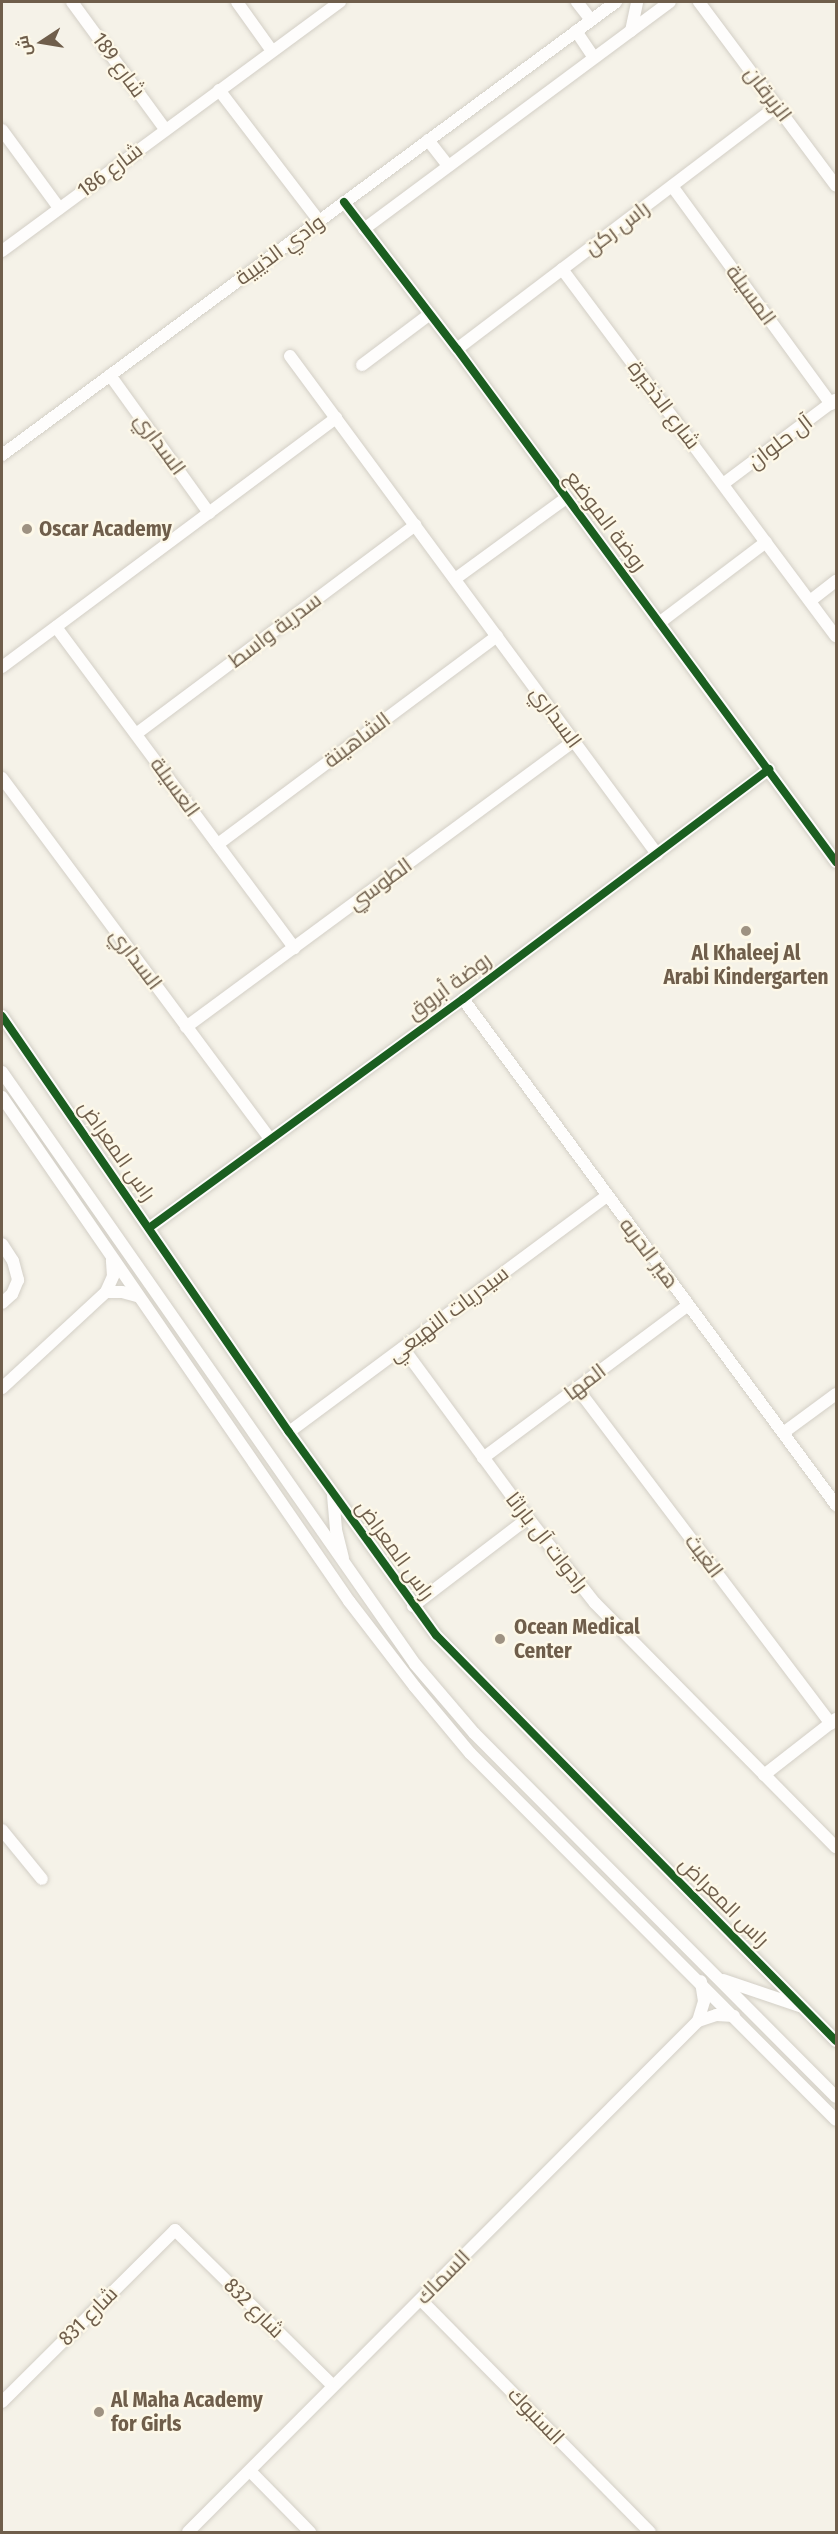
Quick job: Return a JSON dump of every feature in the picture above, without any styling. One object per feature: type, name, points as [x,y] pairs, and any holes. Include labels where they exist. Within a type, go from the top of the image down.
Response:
[{"type":"street","name":"شارع 189","points":[[72,2],[165,129]]},
{"type":"street","points":[[237,2],[272,51]]},
{"type":"street","name":"شارع 186","points":[[2,250],[340,2]]},
{"type":"street","points":[[577,2],[591,20]]},
{"type":"street","name":"وادي الذيبية","points":[[2,455],[616,2]]},
{"type":"street","points":[[631,31],[638,2]]},
{"type":"street","points":[[364,229],[670,2]]},
{"type":"street","name":"الزبرقان","points":[[699,2],[837,186]]},
{"type":"street","points":[[576,31],[594,58]]},
{"type":"street","points":[[219,90],[319,221]]},
{"type":"street","name":"راس ركن","points":[[456,349],[777,106]]},
{"type":"street","points":[[2,130],[59,208]]},
{"type":"street","points":[[428,140],[448,166]]},
{"type":"street","name":"المسيلة","points":[[672,186],[834,402]]},
{"type":"street","name":"روضة الموضع","points":[[344,202],[430,314],[837,862]]},
{"type":"street","name":"شارع الذخيرة","points":[[562,269],[837,636]]},
{"type":"street","points":[[362,365],[430,314]]},
{"type":"street","name":"السداري","points":[[290,356],[657,854]]},
{"type":"street","name":"السداري","points":[[110,375],[209,513]]},
{"type":"street","name":"آل حلوان","points":[[723,484],[834,402]]},
{"type":"street","points":[[2,667],[336,418]]},
{"type":"street","points":[[455,579],[566,498]]},
{"type":"street","name":"سدرية واسط","points":[[136,734],[415,525]]},
{"type":"street","points":[[659,622],[766,542]]},
{"type":"street","points":[[810,601],[837,581]]},
{"type":"street","name":"العسيلة","points":[[56,627],[294,948]]},
{"type":"street","name":"الشاهينة","points":[[218,844],[497,636]]},
{"type":"street","name":"الطوسي","points":[[186,1027],[574,741]]},
{"type":"street","name":"روضة أبروق","points":[[148,1228],[463,999],[769,769]]},
{"type":"street","name":"السداري","points":[[2,778],[270,1139]]},
{"type":"street","name":"هير الحربه","points":[[463,999],[837,1505]]},
{"type":"street","name":"راس المعراض","points":[[2,1016],[289,1432],[436,1635],[491,1694],[837,2041]]},
{"type":"street","points":[[2,1072],[415,1664],[474,1733],[837,2097]]},
{"type":"street","points":[[2,1097],[349,1601],[415,1688],[470,1753],[701,1981],[837,2120]]},
{"type":"street","name":"سيدريات النهيعي","points":[[289,1432],[607,1196]]},
{"type":"street","points":[[2,1244],[13,1261],[18,1280],[12,1294],[2,1303]]},
{"type":"street","points":[[2,1388],[106,1292],[113,1276],[112,1259]]},
{"type":"street","points":[[106,1292],[122,1292],[138,1296]]},
{"type":"street","name":"المها","points":[[483,1458],[688,1305]]},
{"type":"street","name":"رادوات آل باراثا","points":[[403,1348],[483,1458],[594,1603],[837,1847]]},
{"type":"street","name":"الغيث","points":[[577,1388],[834,1721]]},
{"type":"street","points":[[783,1433],[837,1394]]},
{"type":"street","points":[[333,1494],[336,1530],[346,1568]]},
{"type":"street","points":[[413,1606],[528,1518]]},
{"type":"street","points":[[764,1775],[834,1721]]},
{"type":"street","points":[[2,1830],[42,1879]]},
{"type":"street","points":[[714,1976],[741,1988],[804,2008]]},
{"type":"street","points":[[698,2021],[704,2001],[701,1981]]},
{"type":"street","points":[[698,2021],[716,2015],[734,2016]]},
{"type":"street","name":"السماك","points":[[188,2532],[698,2021]]},
{"type":"street","name":"شارع 832","points":[[175,2230],[333,2386]]},
{"type":"street","name":"شارع 831","points":[[2,2402],[175,2230]]},
{"type":"street","name":"السنبوك","points":[[421,2300],[650,2532]]},
{"type":"street","points":[[250,2471],[310,2532]]},
{"type":"cycle path","points":[[344,202],[457,349],[836,862]]},
{"type":"cycle path","points":[[149,1228],[463,999],[769,769]]},
{"type":"cycle path","points":[[2,1016],[289,1432],[436,1635],[836,2041]]},
{"type":"place","name":"Oscar Academy","points":[[27,529]]},
{"type":"place","name":"Al Khaleej Al Arabi Kindergarten","points":[[746,931]]},
{"type":"place","name":"Ocean Medical Center","points":[[500,1639]]},
{"type":"place","name":"Al Maha Academy for Girls","points":[[99,2412]]}]
